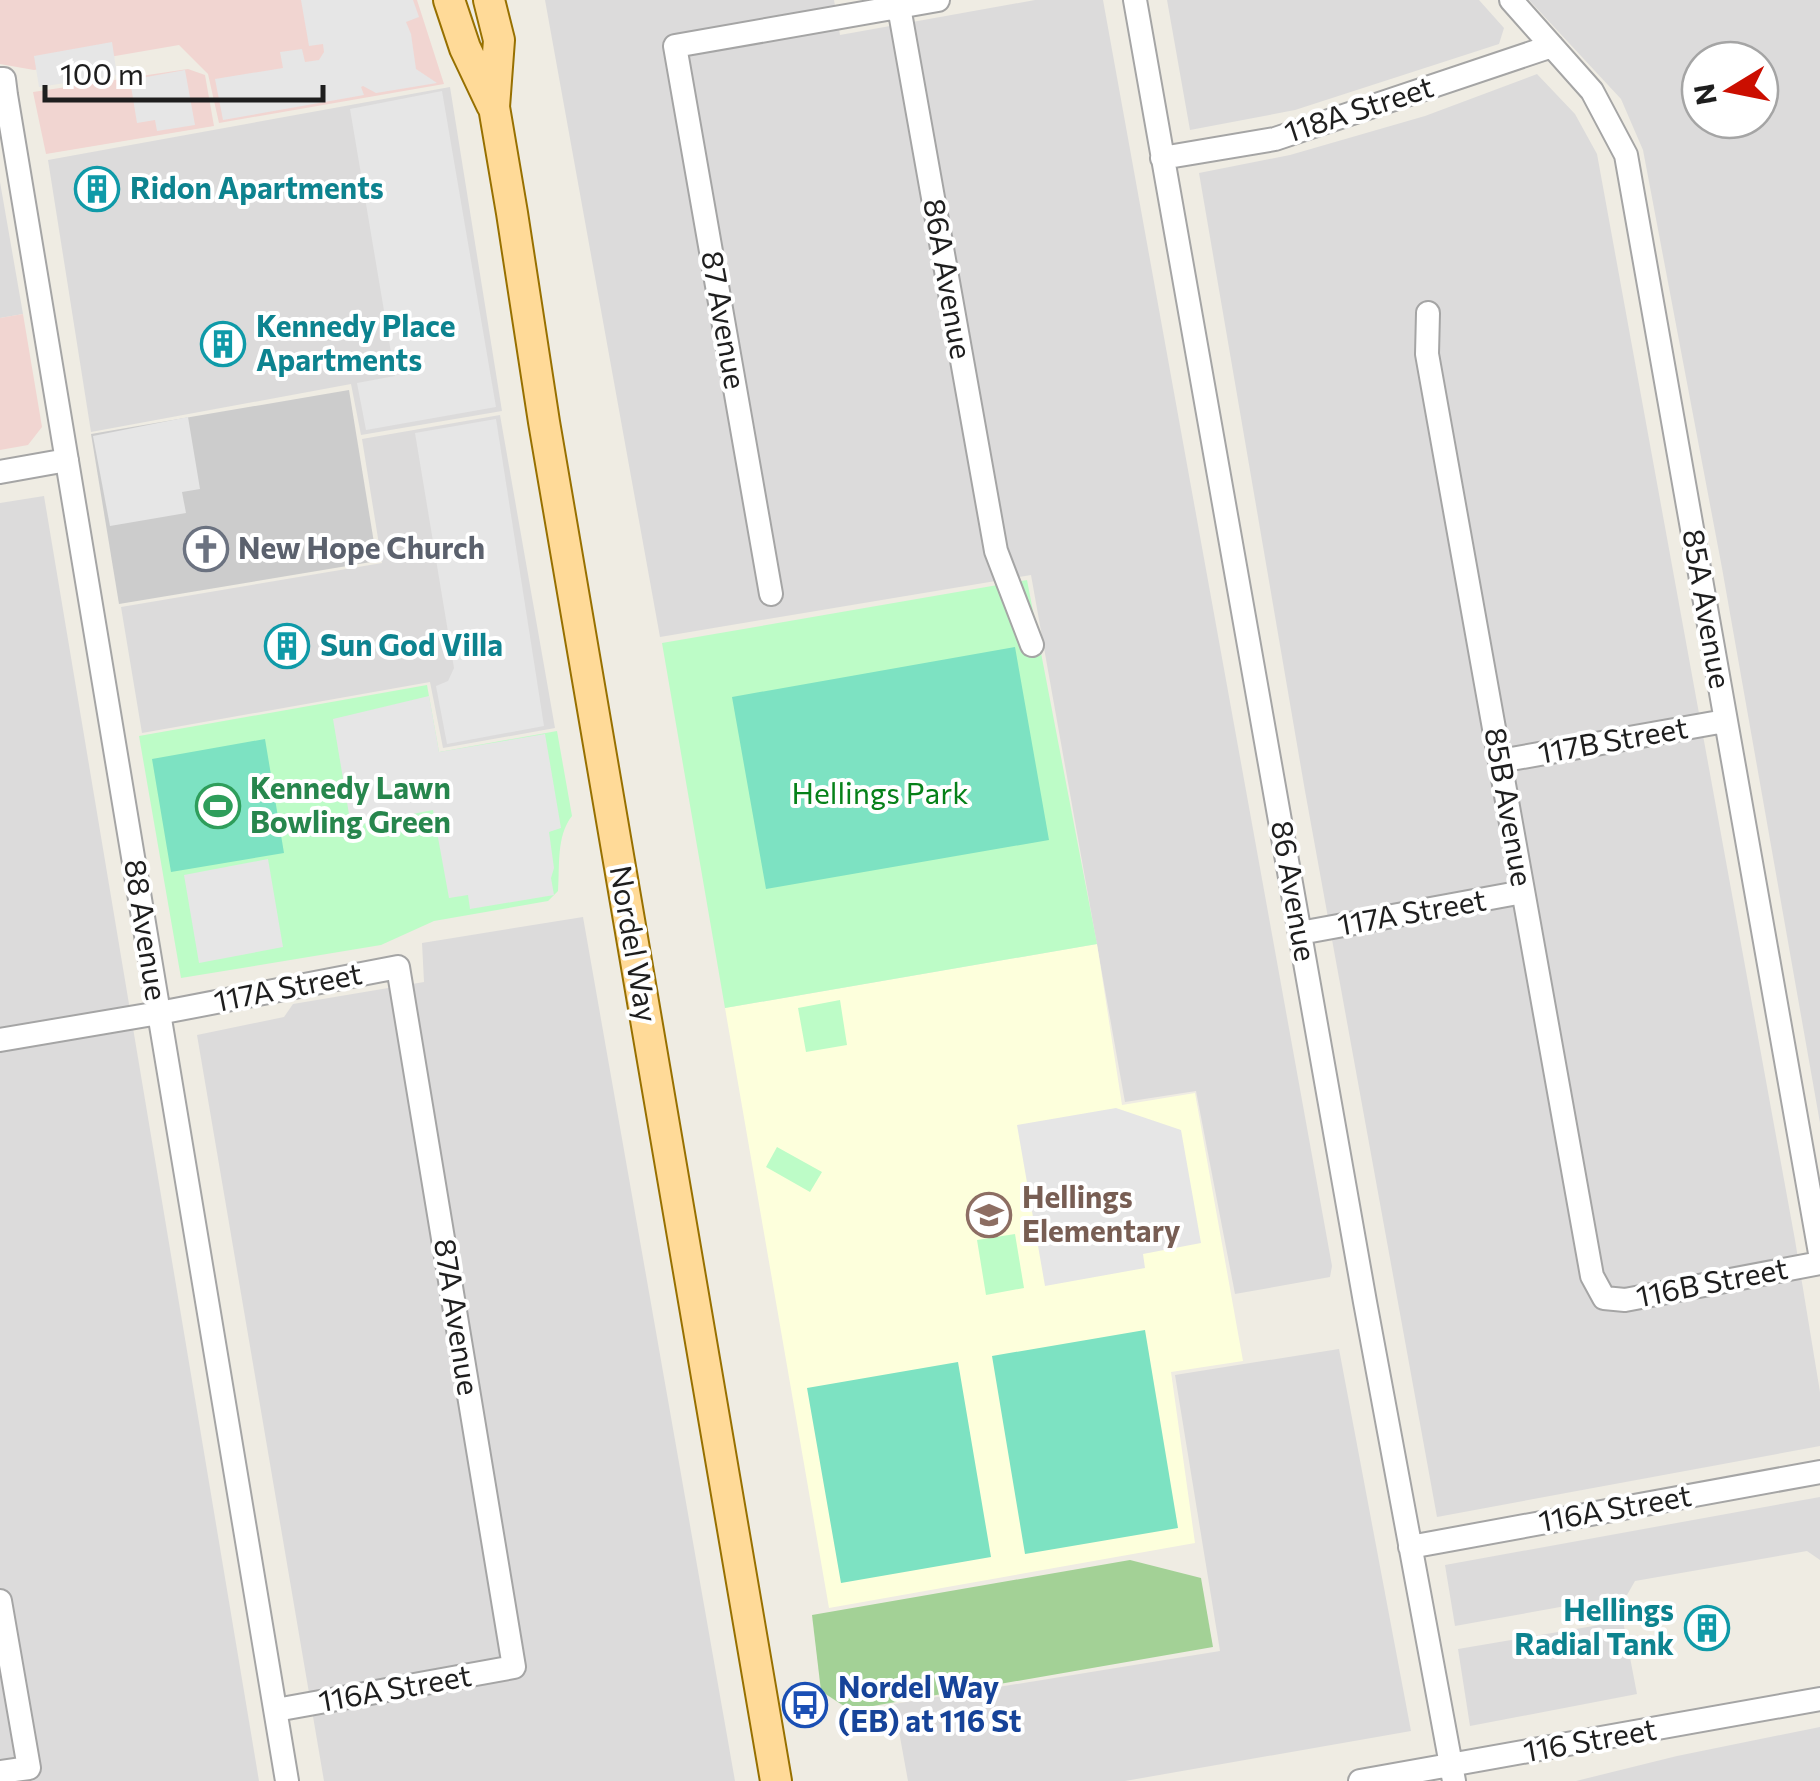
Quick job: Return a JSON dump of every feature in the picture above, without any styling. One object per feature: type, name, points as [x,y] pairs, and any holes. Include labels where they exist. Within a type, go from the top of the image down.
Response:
[{"type":"main road","name":"Nordel Way","points":[[449,0],[465,48],[494,108]]},
{"type":"main road","name":"Nordel Way","points":[[489,0],[500,40],[494,108],[544,422],[776,1781]]},
{"type":"street","points":[[899,7],[938,0]]},
{"type":"street","name":"86 Avenue","points":[[1135,0],[1452,1773]]},
{"type":"street","name":"85A Avenue","points":[[1512,0],[1592,91],[1626,155],[1820,1253]]},
{"type":"street","name":"87 Avenue","points":[[771,594],[676,46],[899,7]]},
{"type":"street","name":"86A Avenue","points":[[899,7],[996,551],[1032,644]]},
{"type":"street","name":"118A Street","points":[[1162,158],[1274,138],[1552,46]]},
{"type":"street","name":"88 Avenue","points":[[2,79],[287,1781]]},
{"type":"street","name":"85B Avenue","points":[[1428,313],[1427,354],[1523,892],[1592,1276],[1604,1298]]},
{"type":"street","points":[[0,472],[67,460]]},
{"type":"street","name":"117B Street","points":[[1500,761],[1726,721]]},
{"type":"street","name":"117A Street","points":[[1300,933],[1523,892]]},
{"type":"street","name":"117A Street","points":[[0,1040],[398,967]]},
{"type":"street","name":"87A Avenue","points":[[398,967],[514,1668]]},
{"type":"street","name":"116B Street","points":[[1604,1298],[1625,1300],[1820,1262]]},
{"type":"street","name":"116A Street","points":[[1410,1547],[1820,1472]]},
{"type":"street","points":[[0,1600],[29,1768],[0,1772]]},
{"type":"street","name":"116A Street","points":[[276,1710],[514,1668]]},
{"type":"street","name":"116 Street","points":[[1360,1781],[1452,1773],[1820,1699]]},
{"type":"shaded area","points":[[0,0],[417,0],[444,84],[219,123],[208,74],[179,45],[34,70],[0,64]]},
{"type":"shaded area","points":[[301,0],[413,0],[419,17],[406,22],[416,69],[437,83],[376,93],[363,86],[364,95],[223,120],[215,79],[283,68],[280,52],[302,49],[305,62],[319,60],[323,44],[309,46]]},
{"type":"shaded area","points":[[545,0],[834,0],[840,35],[1035,0],[1103,0],[1332,1266],[1330,1277],[1235,1294],[1196,1091],[1125,1102],[1031,575],[660,637]]},
{"type":"shaded area","points":[[1167,0],[1479,0],[1504,28],[1499,44],[1295,110],[1190,130]]},
{"type":"shaded area","points":[[1529,0],[1820,0],[1820,1123],[1722,568],[1643,150],[1621,99]]},
{"type":"shaded area","points":[[112,42],[117,75],[39,87],[34,56]]},
{"type":"shaded area","points":[[188,69],[205,75],[214,126],[46,154],[33,92]]},
{"type":"shaded area","points":[[185,70],[195,125],[157,131],[155,120],[137,123],[130,80]]},
{"type":"shaded area","points":[[1537,74],[1575,114],[1597,154],[1795,1240],[1820,1392],[1820,1446],[1437,1517],[1305,791],[1199,173],[1290,155],[1425,116]]},
{"type":"shaded area","points":[[450,87],[502,411],[361,435],[351,384],[91,432],[48,160]]},
{"type":"shaded area","points":[[442,91],[496,407],[366,430],[357,383],[395,376],[350,109]]},
{"type":"shaded area","points":[[0,182],[23,314],[0,318]]},
{"type":"shaded area","points":[[23,314],[42,427],[28,445],[0,450],[0,318]]},
{"type":"shaded area","points":[[349,390],[377,561],[119,604],[91,434]]},
{"type":"shaded area","points":[[500,415],[555,728],[443,748],[430,682],[142,733],[121,607],[382,563],[362,439]]},
{"type":"shaded area","points":[[188,417],[200,489],[182,492],[186,513],[110,526],[93,436]]},
{"type":"shaded area","points":[[496,419],[544,726],[447,744],[436,686],[448,681],[454,668],[415,433]]},
{"type":"shaded area","points":[[44,496],[259,1781],[0,1781],[0,503]]},
{"type":"shaded area","points":[[429,696],[439,752],[545,734],[561,828],[549,832],[554,895],[470,909],[468,895],[449,898],[433,810],[351,826],[333,719]]},
{"type":"shaded area","points":[[268,859],[283,947],[199,963],[184,875]]},
{"type":"shaded area","points":[[583,917],[735,1781],[324,1781],[197,1035],[284,1017],[293,1004],[424,982],[422,943]]},
{"type":"shaded area","name":"Hellings Elementary","points":[[1097,944],[1122,1105],[1195,1093],[1243,1361],[1171,1372],[1195,1543],[829,1608],[725,1008]]},
{"type":"shaded area","points":[[1116,1108],[1181,1130],[1201,1243],[1143,1254],[1145,1268],[1045,1286],[1017,1125]]},
{"type":"shaded area","points":[[1339,1349],[1411,1731],[1125,1781],[908,1781],[894,1704],[1220,1651],[1175,1375]]},
{"type":"shaded area","points":[[1820,1497],[1820,1560],[1807,1551],[1635,1581],[1627,1595],[1455,1626],[1445,1565]]},
{"type":"shaded area","points":[[1623,1621],[1637,1694],[1470,1726],[1458,1649]]},
{"type":"shaded area","points":[[1820,1727],[1820,1781],[1576,1781],[1677,1756]]},
{"type":"green space","name":"Hellings Park","points":[[1027,580],[1097,944],[725,1008],[662,643]]},
{"type":"green space","points":[[1015,647],[1049,840],[766,889],[732,697]]},
{"type":"green space","points":[[427,685],[439,752],[557,731],[572,816],[561,842],[558,891],[548,901],[434,921],[381,945],[181,978],[139,736]]},
{"type":"green space","name":"Kennedy Lawn Bowling Green","points":[[265,739],[284,853],[171,872],[152,759]]},
{"type":"green space","points":[[840,1000],[847,1045],[806,1052],[798,1008]]},
{"type":"green space","points":[[777,1147],[822,1172],[810,1192],[766,1167]]},
{"type":"green space","points":[[1015,1234],[1024,1288],[986,1295],[977,1240]]},
{"type":"green space","points":[[1145,1330],[1178,1528],[1025,1554],[992,1356]]},
{"type":"green space","points":[[958,1362],[991,1557],[841,1583],[807,1388]]},
{"type":"green space","points":[[1130,1560],[1201,1578],[1213,1647],[850,1710],[821,1691],[812,1615]]},
{"type":"place","name":"Ridon Apartments","points":[[97,189]]},
{"type":"place","name":"Kennedy Place Apartments","points":[[223,344]]},
{"type":"place","name":"New Hope Church","points":[[206,549]]},
{"type":"place","name":"Sun God Villa","points":[[287,646]]},
{"type":"place","name":"Kennedy Lawn Bowling Green","points":[[218,806]]},
{"type":"place","name":"Hellings Elementary","points":[[989,1215]]},
{"type":"place","name":"Hellings Radial Tank","points":[[1707,1628]]},
{"type":"place","name":"Nordel Way (EB) at 116 St","points":[[805,1705]]}]
